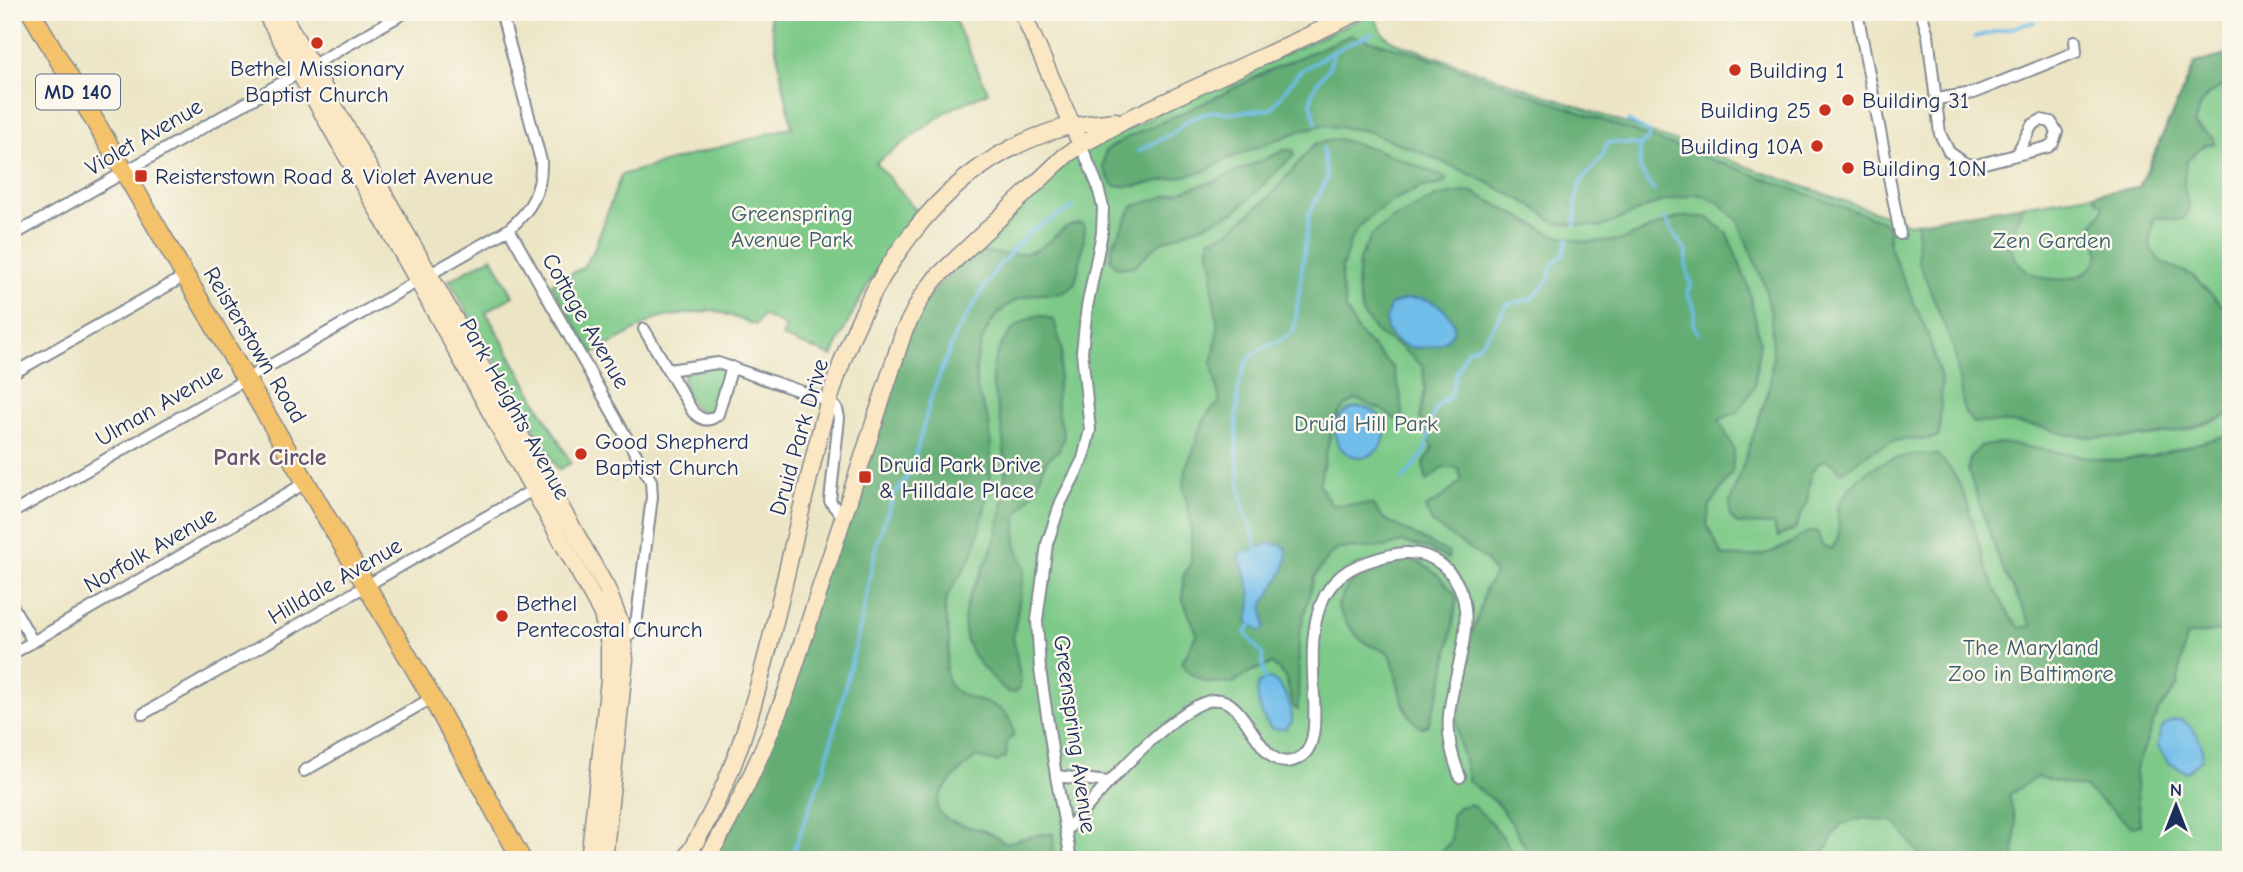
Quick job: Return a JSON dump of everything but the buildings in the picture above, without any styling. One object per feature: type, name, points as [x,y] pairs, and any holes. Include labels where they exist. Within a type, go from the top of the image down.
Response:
[{"type":"main road","name":"Reisterstown Road","points":[[31,12],[523,857]]},
{"type":"main road","name":"Park Heights Avenue","points":[[265,12],[305,69],[540,486],[616,643],[624,681],[604,860]]},
{"type":"main road","name":"Park Heights Avenue","points":[[281,12],[305,69]]},
{"type":"main road","name":"Greenspring Avenue","points":[[1022,12],[1081,145]]},
{"type":"main road","name":"Druid Park Drive","points":[[705,860],[734,812],[786,693],[894,358],[921,298],[954,260],[1065,156],[1081,145],[1126,120],[1359,12]]},
{"type":"main road","name":"Druid Park Drive","points":[[685,860],[718,802],[745,731],[829,401],[852,338],[896,254],[927,213],[959,182],[988,161],[1046,134],[1073,126],[1126,120]]},
{"type":"main road","name":"Park Heights Avenue","points":[[589,860],[608,680],[616,643]]},
{"type":"street","name":"Violet Avenue","points":[[12,236],[406,12]]},
{"type":"street","points":[[501,12],[540,150],[542,174],[530,208],[509,229]]},
{"type":"street","points":[[1857,12],[1900,233]]},
{"type":"street","points":[[1921,12],[1928,35],[1944,145],[1957,160],[1966,164],[1976,165],[2017,154]]},
{"type":"street","points":[[1937,99],[1973,93],[2076,52],[2075,41]]},
{"type":"street","name":"Greenspring Avenue","points":[[1071,860],[1037,643],[1038,595],[1044,556],[1053,521],[1088,444],[1090,417],[1082,352],[1087,307],[1103,220],[1101,196],[1081,145]]},
{"type":"street","name":"Ulman Avenue","points":[[12,513],[509,229]]},
{"type":"street","name":"Cottage Avenue","points":[[509,229],[651,481],[652,497],[637,617],[632,632],[616,643]]},
{"type":"street","points":[[12,374],[186,276]]},
{"type":"street","points":[[644,329],[698,417],[710,420],[718,414],[732,368]]},
{"type":"street","points":[[668,369],[714,362],[829,401],[837,409],[839,418],[831,501],[845,516]]},
{"type":"street","name":"Norfolk Avenue","points":[[12,654],[307,482]]},
{"type":"street","name":"Hilldale Avenue","points":[[143,714],[540,486]]},
{"type":"street","points":[[1066,831],[1108,782],[1173,722],[1200,703],[1219,700],[1235,708],[1269,754],[1278,760],[1287,761],[1303,756],[1310,749],[1314,728],[1314,643],[1317,620],[1326,591],[1333,580],[1354,566],[1399,552],[1423,554],[1436,561],[1456,580],[1465,601],[1466,625],[1449,717],[1452,758],[1460,777]]},
{"type":"street","points":[[12,605],[33,642]]},
{"type":"street","points":[[304,772],[432,698]]},
{"type":"street","points":[[1056,776],[1108,782]]},
{"type":"green space","name":"Greenspring Avenue Park","points":[[951,12],[988,92],[947,111],[876,163],[917,211],[870,280],[832,356],[782,337],[786,326],[762,315],[756,325],[714,310],[657,318],[593,354],[551,284],[582,268],[593,252],[621,175],[792,127],[769,14]]},
{"type":"green space","name":"Druid Hill Park","points":[[1372,13],[1383,33],[1392,41],[1909,224],[2139,187],[2195,63],[2231,54],[2231,860],[712,860],[730,828],[925,300],[1069,159]]},
{"type":"green space","points":[[1351,35],[1421,55],[1883,221],[1889,228],[1889,246],[1928,334],[1942,382],[1939,436],[1892,442],[1869,453],[1841,472],[1835,465],[1823,459],[1811,472],[1807,502],[1795,529],[1778,537],[1773,525],[1737,524],[1730,516],[1730,503],[1769,389],[1773,355],[1771,314],[1764,284],[1737,219],[1717,201],[1698,194],[1657,203],[1602,227],[1556,223],[1534,207],[1483,180],[1422,153],[1367,131],[1323,125],[1225,160],[1203,172],[1136,186],[1116,186],[1111,182],[1103,167],[1105,151],[1128,137],[1272,69]]},
{"type":"green space","points":[[2231,54],[2231,83],[2215,90],[2206,98],[2194,124],[2212,137],[2215,143],[2205,145],[2186,161],[2184,186],[2189,204],[2188,212],[2178,220],[2158,216],[2154,219],[2150,235],[2151,249],[2161,262],[2192,275],[2231,314],[2231,414],[2173,432],[2111,438],[2066,434],[2023,424],[1974,423],[1964,411],[1954,349],[1918,260],[1917,222],[2024,205],[2011,240],[2012,252],[2017,262],[2035,275],[2045,278],[2068,279],[2078,276],[2093,266],[2099,254],[2090,229],[2103,209],[2103,204],[2097,201],[2094,194],[2140,187],[2195,63]]},
{"type":"green space","points":[[1338,139],[1375,149],[1445,177],[1446,182],[1422,187],[1394,200],[1374,213],[1351,239],[1341,280],[1346,309],[1358,332],[1393,368],[1400,392],[1403,418],[1396,420],[1382,410],[1356,399],[1345,406],[1334,423],[1319,484],[1332,505],[1372,504],[1384,519],[1449,553],[1448,559],[1427,548],[1402,542],[1385,547],[1339,549],[1331,554],[1314,577],[1299,635],[1298,710],[1294,708],[1285,676],[1272,664],[1252,671],[1232,684],[1206,682],[1189,673],[1182,663],[1197,633],[1183,600],[1183,577],[1191,563],[1191,521],[1183,487],[1187,464],[1199,431],[1208,413],[1220,402],[1212,364],[1218,328],[1209,240],[1226,233],[1269,197],[1315,144]]},
{"type":"green space","points":[[1285,150],[1293,150],[1294,155],[1235,212],[1159,243],[1135,266],[1118,268],[1110,260],[1112,246],[1133,206],[1218,180]]},
{"type":"green space","name":"The Maryland Zoo in Baltimore","points":[[1471,191],[1552,234],[1585,242],[1622,240],[1679,217],[1707,217],[1727,233],[1748,285],[1760,342],[1754,388],[1737,412],[1719,420],[1734,449],[1732,472],[1710,506],[1707,524],[1722,555],[1739,557],[1763,554],[1779,549],[1804,534],[1817,531],[1822,545],[1831,549],[1838,534],[1839,503],[1864,474],[1898,458],[1937,455],[1947,465],[1963,491],[1986,567],[2000,599],[2020,628],[2032,626],[2000,563],[1968,470],[1970,457],[1980,447],[2002,443],[2112,461],[2149,457],[2231,434],[2231,639],[2220,631],[2186,636],[2177,687],[2157,713],[2135,772],[2140,825],[2132,827],[2085,788],[2037,777],[2009,795],[2016,825],[2014,860],[1924,860],[1895,822],[1866,818],[1841,824],[1825,850],[1811,860],[1532,860],[1513,825],[1497,803],[1469,782],[1458,736],[1456,707],[1470,636],[1485,589],[1495,574],[1486,560],[1433,524],[1425,508],[1462,480],[1458,468],[1442,468],[1427,481],[1423,465],[1433,447],[1420,418],[1425,389],[1423,367],[1402,348],[1378,334],[1362,313],[1357,286],[1359,260],[1370,237],[1392,219],[1438,196]]},
{"type":"green space","points":[[1081,223],[1085,232],[1073,285],[1061,293],[1030,295],[1012,303],[997,315],[982,341],[976,376],[991,435],[988,491],[973,550],[948,594],[945,605],[949,642],[946,673],[950,685],[958,693],[1002,710],[1010,720],[1014,735],[1007,741],[1006,757],[997,762],[976,757],[960,771],[944,790],[938,808],[942,816],[953,822],[984,831],[1004,843],[1053,834],[1054,860],[712,860],[730,828],[908,334],[925,300],[971,251],[1026,253],[1040,248],[1067,227]]},
{"type":"green space","points":[[492,257],[513,296],[486,312],[571,463],[558,470],[449,280]]},
{"type":"green space","points":[[1040,315],[1054,320],[1062,350],[1056,400],[1064,437],[1059,450],[1046,461],[1036,489],[1018,513],[1016,521],[1016,544],[1025,569],[1013,637],[1021,682],[1019,689],[1013,693],[999,685],[974,656],[967,640],[964,620],[968,601],[994,541],[1004,494],[1004,454],[992,373],[995,358],[1016,327],[1031,317]]},
{"type":"green space","points":[[714,366],[726,371],[714,410],[704,414],[688,396],[684,373]]},
{"type":"green space","points":[[1401,559],[1418,562],[1432,571],[1445,582],[1457,600],[1444,678],[1428,725],[1422,728],[1404,706],[1391,656],[1361,639],[1338,607],[1345,592],[1360,573],[1371,566]]},
{"type":"green space","points":[[1470,804],[1496,829],[1514,860],[1435,860],[1451,841],[1452,815],[1459,807]]},
{"type":"water","points":[[1406,299],[1428,300],[1442,308],[1453,325],[1451,335],[1442,343],[1429,347],[1401,344],[1390,335],[1386,319],[1390,305]]},
{"type":"water","points":[[1360,407],[1378,414],[1385,432],[1378,450],[1360,457],[1342,450],[1335,432],[1342,414]]},
{"type":"water","points":[[1271,543],[1284,546],[1287,560],[1264,605],[1265,627],[1262,631],[1247,621],[1251,596],[1239,557],[1242,553]]},
{"type":"water","points":[[1270,679],[1284,691],[1291,709],[1292,722],[1285,729],[1272,729],[1260,708],[1258,684]]},
{"type":"water","points":[[2173,720],[2183,720],[2188,724],[2202,747],[2202,759],[2187,772],[2169,763],[2158,747],[2163,727]]},
{"type":"waterway","points":[[1975,37],[2034,22]]},
{"type":"waterway","points":[[1138,151],[1171,134],[1188,120],[1214,111],[1231,113],[1271,109],[1299,72],[1372,33]]},
{"type":"waterway","points":[[1316,123],[1311,104],[1312,95],[1316,84],[1329,68],[1333,53]]},
{"type":"waterway","points":[[1575,225],[1579,187],[1603,155],[1606,144],[1613,142],[1640,145],[1647,140],[1650,133],[1628,121]]},
{"type":"waterway","points":[[1640,145],[1640,169],[1654,191]]},
{"type":"waterway","points":[[1257,551],[1240,485],[1236,427],[1239,387],[1249,359],[1294,331],[1309,214],[1327,179],[1323,148]]},
{"type":"waterway","points":[[790,860],[825,767],[861,623],[876,545],[894,495],[911,472],[932,394],[956,333],[996,269],[1030,231],[1074,207]]},
{"type":"waterway","points":[[1664,218],[1687,253],[1686,264],[1691,286],[1687,292],[1695,311],[1693,323],[1698,334]]},
{"type":"waterway","points":[[1403,480],[1424,452],[1434,413],[1443,401],[1450,397],[1456,373],[1467,350],[1485,339],[1508,304],[1531,299],[1541,289],[1550,277],[1550,268],[1564,253],[1568,239]]},
{"type":"waterway","points":[[1252,624],[1245,633],[1262,654],[1264,680]]},
{"type":"place","name":"Bethel Missionary Baptist Church","points":[[317,43]]},
{"type":"place","name":"Building 1","points":[[1735,70]]},
{"type":"place","name":"Building 31","points":[[1848,100]]},
{"type":"place","name":"Building 25","points":[[1825,110]]},
{"type":"place","name":"Building 10A","points":[[1817,146]]},
{"type":"place","name":"Building 10N","points":[[1848,168]]},
{"type":"place","name":"Reisterstown Road & Violet Avenue","points":[[141,176]]},
{"type":"place","name":"Good Shepherd Baptist Church","points":[[581,454]]},
{"type":"place","name":"Druid Park Drive & Hilldale Place","points":[[865,477]]},
{"type":"place","name":"Bethel Pentecostal Church","points":[[502,616]]},
{"type":"district","name":"Park Circle","points":[[270,457]]},
{"type":"park label","name":"Zen Garden","points":[[2052,240]]}]
